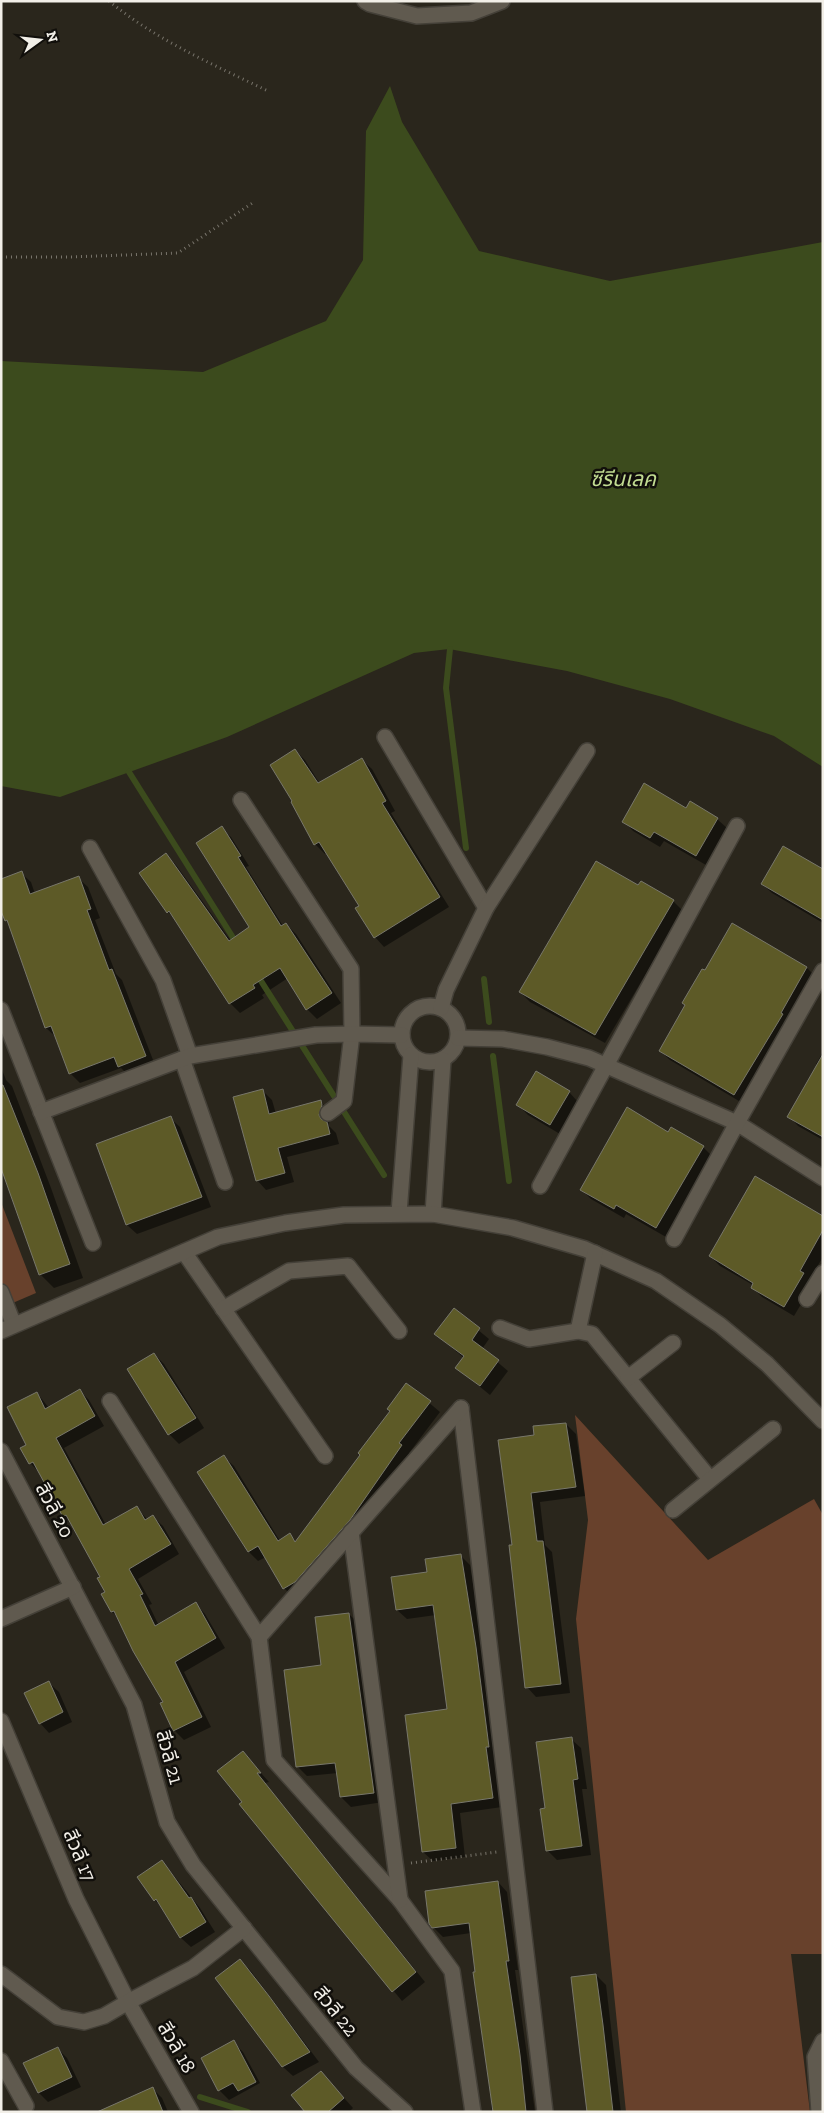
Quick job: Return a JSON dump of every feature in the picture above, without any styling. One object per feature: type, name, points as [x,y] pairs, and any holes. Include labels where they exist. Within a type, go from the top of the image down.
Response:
[{"type":"street","points":[[365,1],[417,16],[471,13],[502,1]]},
{"type":"street","points":[[385,737],[485,912]]},
{"type":"street","points":[[441,1008],[446,990],[485,912],[587,752]]},
{"type":"street","points":[[241,800],[351,969],[352,1034],[335,1107]]},
{"type":"street","points":[[540,1186],[737,826]]},
{"type":"street","points":[[90,848],[163,980],[225,1182]]},
{"type":"street","points":[[674,1239],[736,1123],[823,971]]},
{"type":"street","points":[[432,1006],[441,1008],[455,1020],[458,1038],[451,1054],[444,1060],[426,1062],[411,1055],[406,1049],[402,1036],[407,1017],[414,1011],[432,1006]]},
{"type":"street","points":[[1,1010],[92,1242]]},
{"type":"street","points":[[41,1112],[186,1058],[306,1037],[352,1034],[402,1036]]},
{"type":"street","points":[[458,1038],[503,1039],[548,1047],[589,1058],[736,1123],[823,1178]]},
{"type":"street","points":[[398,1213],[411,1055]]},
{"type":"street","points":[[433,1214],[444,1060]]},
{"type":"street","points":[[1,1292],[7,1328],[218,1237],[285,1223],[344,1215],[433,1214],[513,1228],[595,1253],[656,1281],[720,1325],[767,1364],[823,1422]]},
{"type":"street","points":[[184,1252],[326,1456]]},
{"type":"street","points":[[578,1331],[595,1253]]},
{"type":"street","points":[[224,1309],[289,1271],[348,1266],[399,1332]]},
{"type":"street","points":[[807,1299],[823,1273]]},
{"type":"street","points":[[500,1328],[529,1339],[578,1331],[592,1334],[710,1479]]},
{"type":"street","points":[[628,1378],[673,1343]]},
{"type":"street","points":[[110,1402],[259,1637],[274,1760],[400,1900],[452,1971],[472,2112]]},
{"type":"street","points":[[259,1637],[461,1408],[545,2112]]},
{"type":"street","points":[[673,1510],[773,1429]]},
{"type":"street","name":"สีวลี 20","points":[[1,1451],[73,1587]]},
{"type":"street","points":[[351,1532],[400,1900]]},
{"type":"street","points":[[1,1619],[73,1587]]},
{"type":"street","name":"สีวลี 21","points":[[73,1587],[134,1705],[168,1822],[193,1866],[244,1928]]},
{"type":"street","name":"สีวลี 17","points":[[1,1721],[76,1899],[128,2002]]},
{"type":"street","points":[[1,1974],[58,2017],[84,2022],[104,2016],[193,1968],[244,1928]]},
{"type":"street","name":"สีวลี 22","points":[[244,1928],[356,2068],[405,2112]]},
{"type":"street","name":"สีวลี 18","points":[[128,2002],[191,2112]]},
{"type":"street","points":[[819,2112],[815,2058],[823,2041]]},
{"type":"street","points":[[1,2061],[26,2106]]},
{"type":"path","points":[[109,1],[131,19],[208,62],[268,91]]},
{"type":"path","points":[[1,257],[70,257],[178,253],[254,202]]},
{"type":"path","points":[[396,1864],[514,1850]]},
{"type":"shaded area","points":[[1,1202],[36,1293],[1,1308]]},
{"type":"shaded area","points":[[575,1415],[708,1560],[814,1499],[823,1515],[823,1954],[791,1954],[810,2112],[626,2112],[576,1619],[588,1520]]},
{"type":"water","name":"ซีรีนเลค","points":[[390,86],[402,122],[479,251],[610,281],[823,242],[823,767],[774,736],[670,699],[567,671],[449,649],[414,653],[227,737],[60,797],[1,786],[1,361],[203,372],[326,321],[363,260],[366,131]]},
{"type":"building","points":[[295,749],[318,783],[362,758],[386,801],[382,803],[440,897],[374,938],[355,908],[359,906],[319,842],[314,845],[292,801],[270,765]]},
{"type":"building","points":[[644,783],[686,808],[690,801],[718,818],[696,856],[654,832],[650,838],[622,822]]},
{"type":"building","points":[[222,826],[241,856],[238,857],[281,926],[286,923],[332,993],[306,1010],[280,968],[253,985],[255,988],[229,1004],[169,911],[167,913],[139,873],[166,853],[229,941],[249,927],[196,843]]},
{"type":"building","points":[[783,846],[823,869],[823,920],[761,884]]},
{"type":"building","points":[[596,861],[638,885],[641,881],[674,900],[595,1035],[519,992]]},
{"type":"building","points":[[22,871],[30,894],[79,876],[91,909],[87,910],[109,970],[112,969],[146,1056],[118,1067],[114,1057],[69,1074],[51,1026],[45,1028],[7,920],[5,921],[1,911],[1,879]]},
{"type":"building","points":[[732,923],[807,967],[781,1013],[783,1014],[734,1095],[659,1051],[685,1005],[682,1003],[702,969],[705,970]]},
{"type":"building","points":[[823,1054],[823,1137],[787,1117]]},
{"type":"building","points":[[536,1071],[570,1091],[550,1125],[516,1105]]},
{"type":"building","points":[[1,1085],[3,1085],[38,1173],[70,1264],[39,1275],[1,1168]]},
{"type":"building","points":[[263,1089],[269,1114],[321,1100],[322,1105],[319,1115],[321,1119],[327,1122],[330,1134],[278,1148],[285,1173],[256,1181],[233,1097]]},
{"type":"building","points":[[627,1107],[668,1132],[671,1127],[704,1146],[656,1228],[616,1205],[614,1209],[580,1190]]},
{"type":"building","points":[[171,1116],[202,1197],[126,1225],[96,1144]]},
{"type":"building","points":[[755,1176],[823,1216],[823,1230],[800,1271],[804,1273],[784,1307],[751,1288],[753,1283],[709,1256]]},
{"type":"building","points":[[454,1308],[480,1328],[472,1340],[499,1360],[480,1386],[455,1368],[464,1356],[434,1334]]},
{"type":"building","points":[[154,1353],[196,1418],[168,1435],[127,1369]]},
{"type":"building","points":[[406,1383],[431,1401],[399,1443],[402,1445],[350,1520],[295,1582],[283,1589],[258,1546],[248,1552],[197,1472],[224,1455],[278,1541],[290,1533],[295,1542],[360,1455],[358,1453],[390,1411],[387,1409]]},
{"type":"building","points":[[80,1389],[95,1416],[56,1438],[103,1525],[137,1506],[145,1520],[153,1515],[171,1544],[129,1569],[143,1594],[140,1595],[155,1626],[196,1602],[216,1638],[175,1662],[202,1717],[173,1731],[160,1703],[163,1702],[133,1651],[114,1611],[111,1612],[101,1594],[105,1592],[97,1578],[100,1577],[66,1515],[63,1517],[33,1462],[29,1464],[20,1448],[26,1445],[7,1407],[37,1392],[45,1409]]},
{"type":"building","points":[[566,1423],[576,1487],[531,1493],[537,1541],[543,1541],[561,1684],[525,1688],[509,1545],[512,1545],[498,1440],[534,1435],[533,1426]]},
{"type":"building","points":[[461,1554],[476,1647],[489,1747],[486,1747],[493,1798],[451,1804],[456,1848],[422,1852],[405,1715],[447,1709],[433,1605],[396,1610],[391,1577],[427,1572],[425,1559]]},
{"type":"building","points":[[349,1613],[374,1793],[340,1797],[335,1763],[296,1767],[284,1670],[321,1665],[315,1617]]},
{"type":"building","points":[[49,1681],[63,1712],[39,1724],[24,1693]]},
{"type":"building","points":[[572,1737],[578,1779],[573,1780],[582,1846],[546,1851],[540,1809],[545,1808],[536,1742]]},
{"type":"building","points":[[243,1751],[261,1773],[257,1773],[416,1972],[392,1992],[239,1804],[242,1802],[217,1771]]},
{"type":"building","points":[[162,1860],[189,1898],[191,1897],[206,1922],[180,1938],[156,1899],[154,1901],[137,1877]]},
{"type":"building","points":[[498,1881],[509,1961],[506,1961],[520,2055],[526,2112],[493,2112],[473,1972],[475,1972],[469,1923],[432,1928],[429,1924],[425,1891]]},
{"type":"building","points":[[240,1959],[310,2052],[282,2067],[215,1978]]},
{"type":"building","points":[[596,1974],[613,2112],[587,2112],[571,1977]]},
{"type":"building","points":[[234,2040],[256,2082],[238,2091],[233,2083],[218,2091],[201,2058]]},
{"type":"building","points":[[58,2047],[72,2077],[38,2093],[23,2063]]},
{"type":"building","points":[[321,2071],[344,2098],[328,2112],[305,2112],[291,2095]]},
{"type":"building","points":[[153,2087],[163,2112],[97,2112]]},
{"type":"waterway","points":[[450,649],[446,688],[466,848]]},
{"type":"waterway","points":[[129,772],[237,944]]},
{"type":"waterway","points":[[256,973],[384,1175]]},
{"type":"waterway","points":[[484,979],[489,1022]]},
{"type":"waterway","points":[[493,1056],[509,1181]]},
{"type":"waterway","points":[[200,2097],[248,2112]]}]
